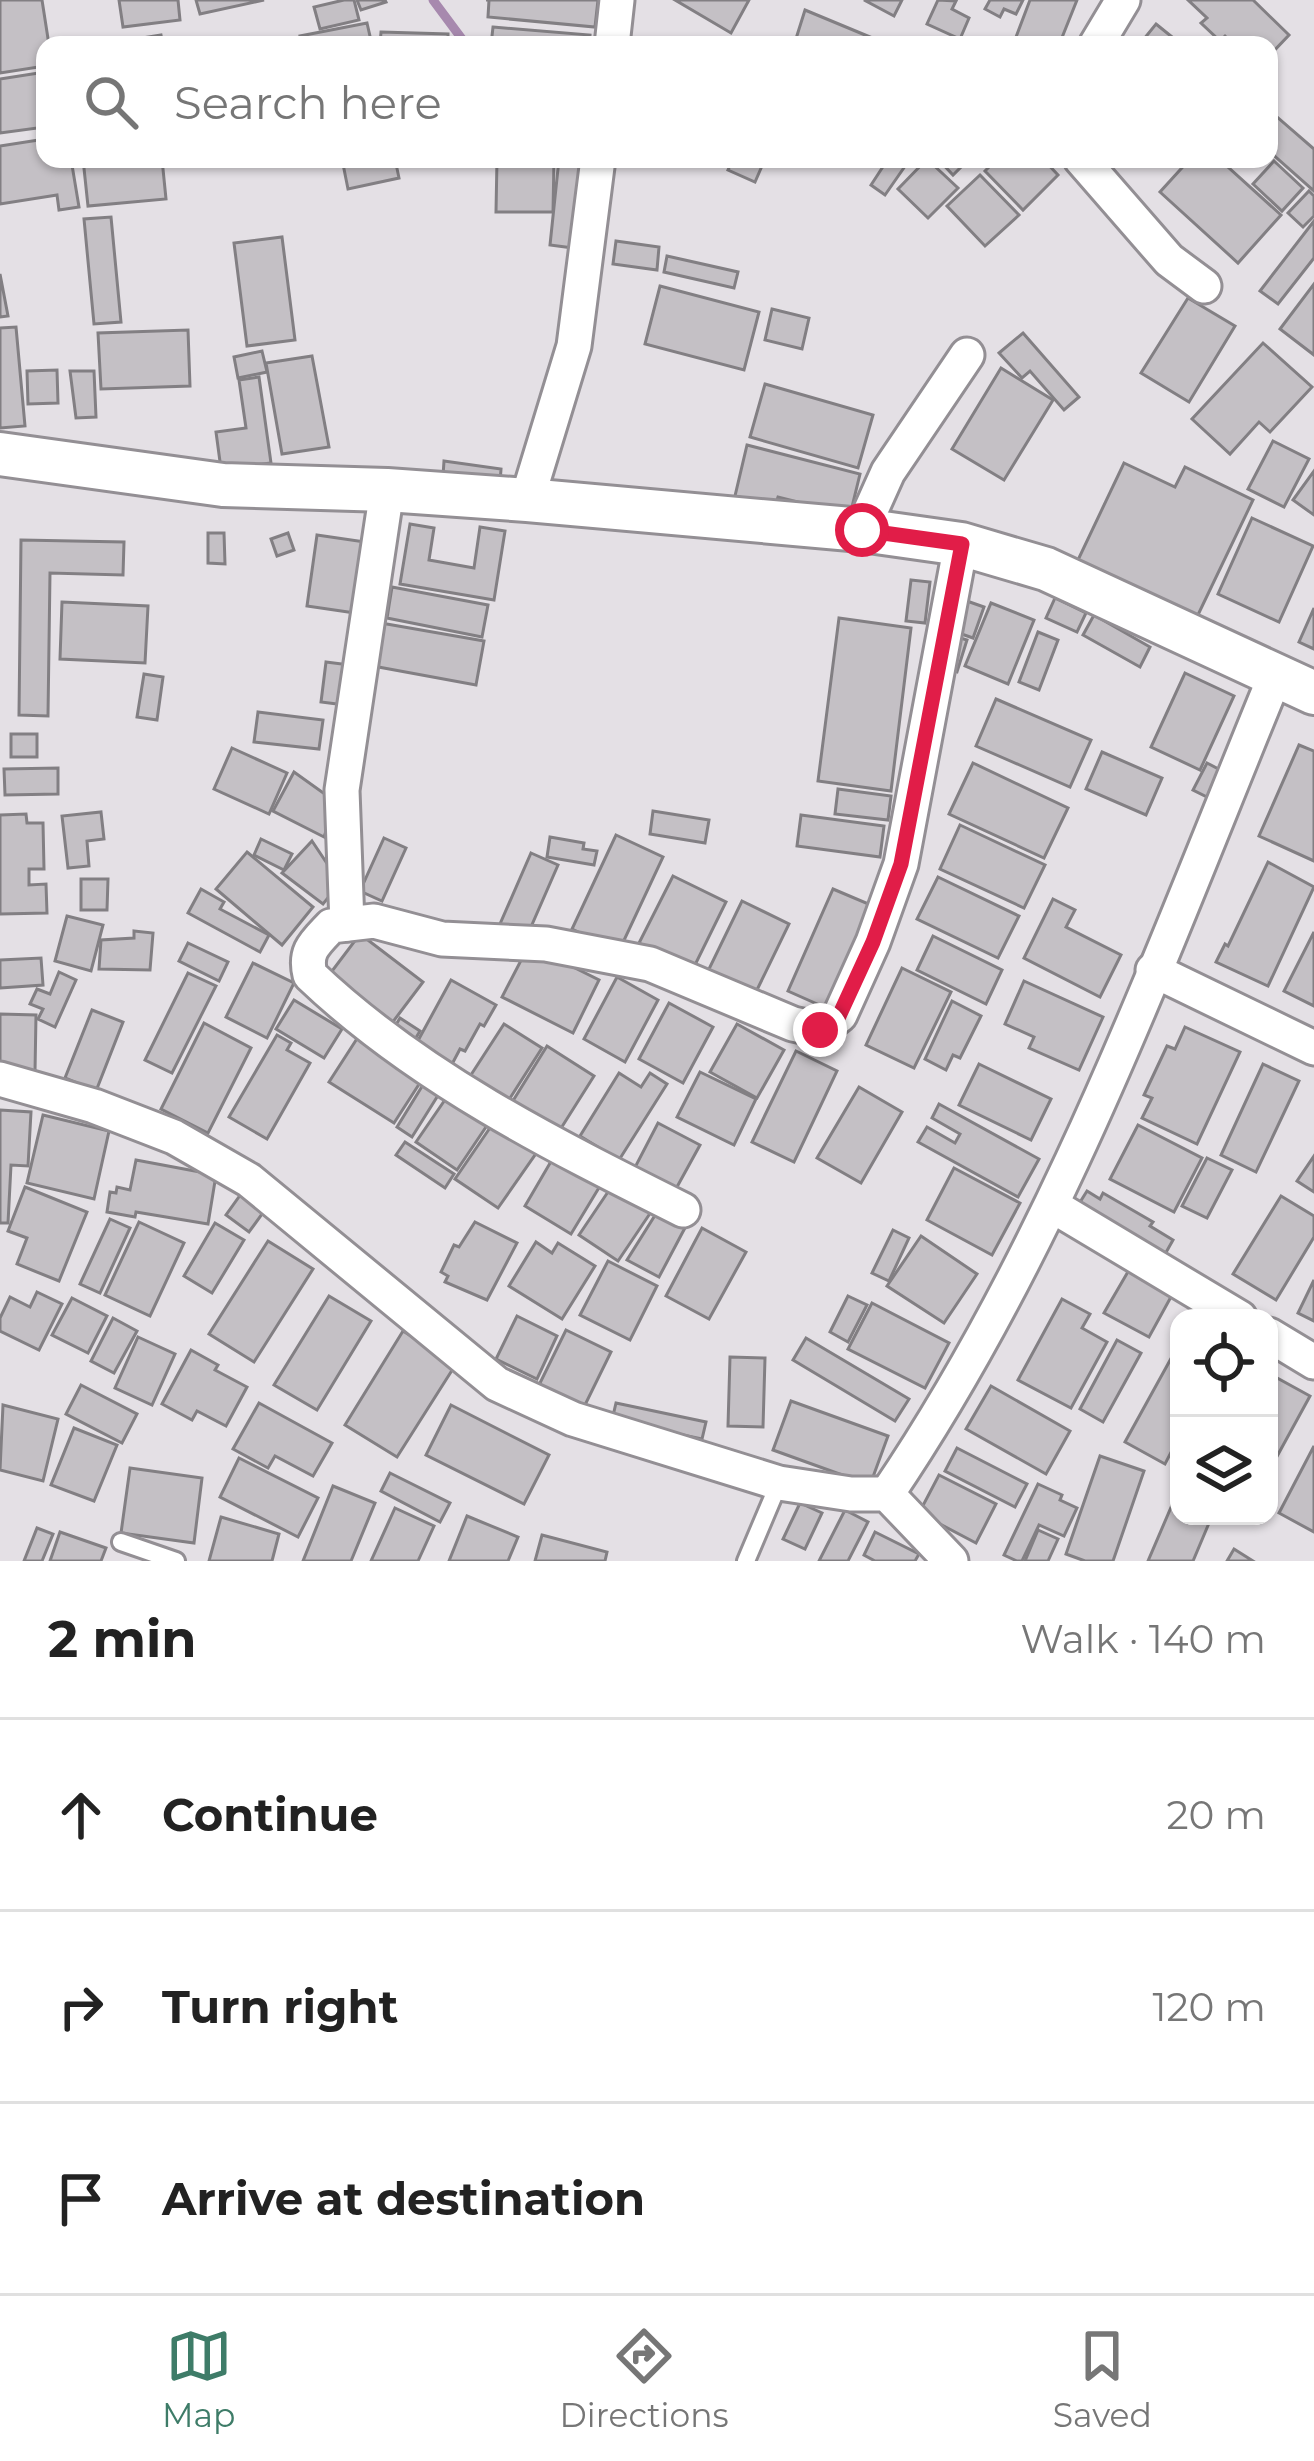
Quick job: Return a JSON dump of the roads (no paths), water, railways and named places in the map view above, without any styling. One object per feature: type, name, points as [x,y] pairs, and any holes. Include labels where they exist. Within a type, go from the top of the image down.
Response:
[{"type":"street","points":[[613,36],[617,0]]},
{"type":"street","points":[[1101,36],[1123,0]]},
{"type":"street","points":[[527,500],[574,346],[597,168]]},
{"type":"street","points":[[1089,168],[1168,260],[1204,286]]},
{"type":"street","points":[[862,530],[888,472],[967,355]]},
{"type":"street","points":[[0,454],[223,485],[527,500],[862,530],[962,544],[1046,569],[1314,693]]},
{"type":"street","points":[[347,924],[342,790],[386,490]]},
{"type":"street","points":[[683,1210],[550,1143],[422,1064],[310,975],[310,949],[331,926],[374,922],[442,939],[546,944],[650,964],[793,1024],[820,1030],[839,1016],[901,864],[962,544]]},
{"type":"street","points":[[886,1495],[919,1447],[1053,1206],[1276,674]]},
{"type":"street","points":[[1153,970],[1314,1048]]},
{"type":"street","points":[[0,1079],[94,1106],[174,1137],[249,1180],[497,1384],[572,1419],[779,1483],[886,1495],[951,1561]]},
{"type":"street","points":[[1053,1206],[1225,1309]]},
{"type":"street","points":[[1278,1340],[1314,1362]]},
{"type":"lane","points":[[746,1561],[779,1483]]},
{"type":"lane","points":[[121,1542],[176,1561]]},
{"type":"waterway","points":[[433,0],[460,36]]}]
